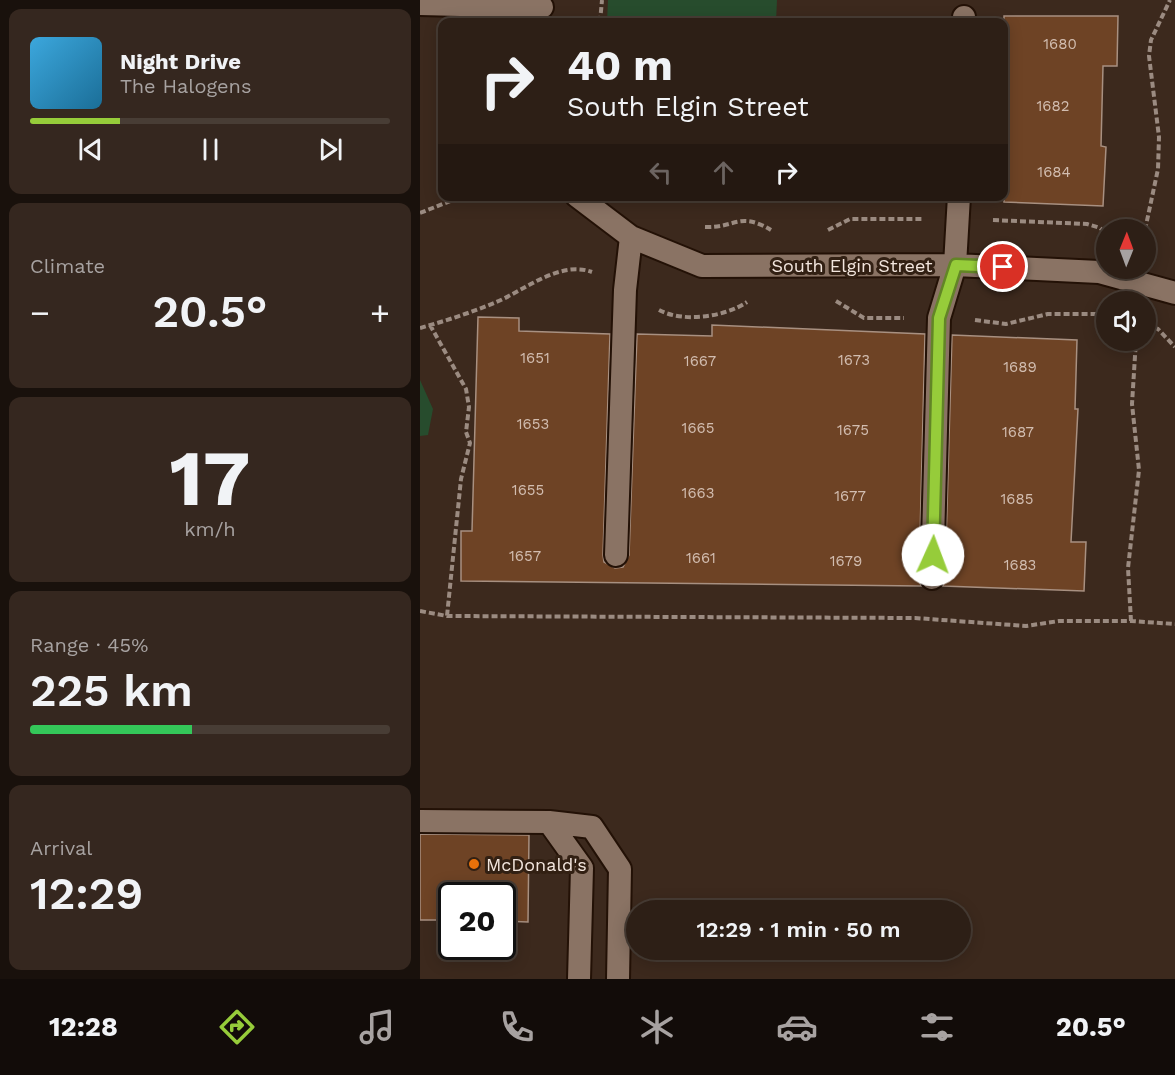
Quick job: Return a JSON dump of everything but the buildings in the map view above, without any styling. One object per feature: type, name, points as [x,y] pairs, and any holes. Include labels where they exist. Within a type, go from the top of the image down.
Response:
[{"type":"lane","points":[[420,4],[542,10]]},
{"type":"lane","name":"South Elgin Street","points":[[582,201],[631,237],[702,266],[956,265],[1099,272],[1175,293]]},
{"type":"lane","points":[[932,578],[939,318],[956,265],[959,201]]},
{"type":"lane","points":[[616,555],[625,290],[631,237]]},
{"type":"lane","points":[[420,821],[549,822],[592,827],[620,869],[618,979]]},
{"type":"lane","points":[[549,822],[582,867],[579,979]]},
{"type":"path","points":[[600,18],[602,0]]},
{"type":"path","points":[[1147,219],[1158,169],[1159,136],[1149,56],[1151,40],[1170,1]]},
{"type":"path","points":[[420,213],[450,201]]},
{"type":"path","points":[[701,227],[719,228],[745,218],[759,222],[775,232]]},
{"type":"path","points":[[825,232],[850,219],[1070,222],[1096,227]]},
{"type":"path","points":[[420,328],[494,303],[542,278],[568,271],[587,270],[666,314],[676,316],[719,313],[736,309],[753,297]]},
{"type":"path","points":[[832,298],[864,318],[939,318],[993,324],[1018,322],[1048,314],[1096,314]]},
{"type":"path","points":[[430,325],[466,389],[469,407],[466,432],[470,443],[461,479],[447,616]]},
{"type":"path","points":[[1156,328],[1175,347]]},
{"type":"path","points":[[1131,621],[1128,568],[1139,470],[1132,404],[1135,351]]},
{"type":"path","points":[[420,611],[447,616],[915,618],[1026,626],[1059,621],[1131,621],[1175,624]]},
{"type":"green space","points":[[608,0],[777,0],[776,18],[607,18]]},
{"type":"green space","points":[[420,380],[433,409],[428,435],[420,436]]},
{"type":"place","name":"McDonald's","points":[[474,864]]},
{"type":"route","points":[[933,555],[939,318],[956,265],[1003,267]]}]
